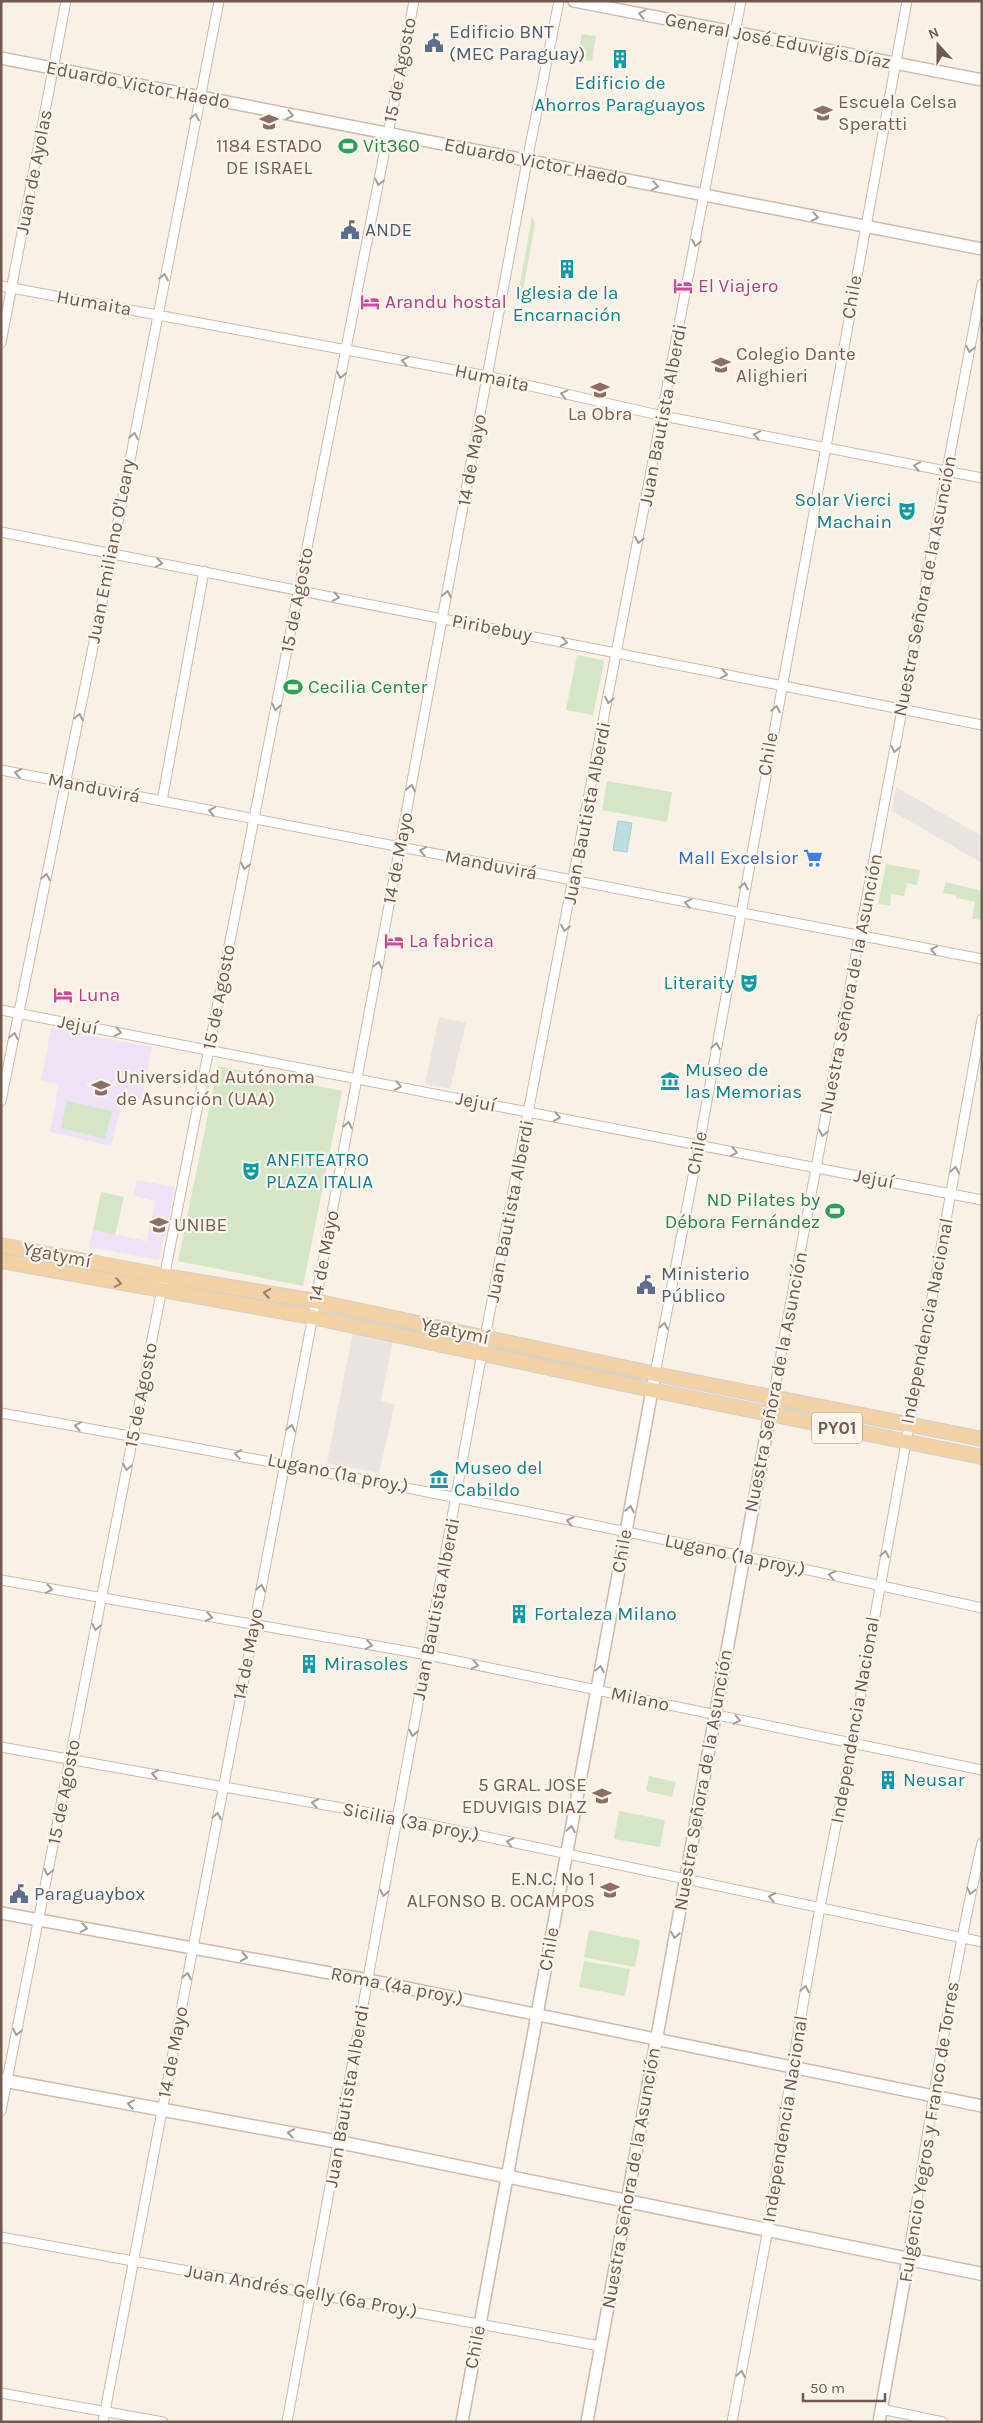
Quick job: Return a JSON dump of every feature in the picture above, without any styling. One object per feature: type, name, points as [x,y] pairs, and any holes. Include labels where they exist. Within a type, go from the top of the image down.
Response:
[{"type":"main road","name":"Ygatymí","points":[[1,1245],[164,1276],[315,1301],[655,1374],[982,1439]]},
{"type":"main road","name":"Ygatymí","points":[[1,1261],[162,1292],[312,1317],[652,1390],[905,1441]]},
{"type":"main road","name":"PY01","points":[[905,1441],[982,1457]]},
{"type":"main road","points":[[4,2081],[339,2142],[982,2274]]},
{"type":"street","name":"Juan de Ayolas","points":[[1,343],[66,1]]},
{"type":"street","name":"Juan Emiliano O'Leary","points":[[1,1101],[112,553],[219,1]]},
{"type":"street","name":"15 de Agosto","points":[[1,2111],[4,2081],[102,1598],[414,1]]},
{"type":"street","name":"14 de Mayo","points":[[103,2422],[357,1079],[527,161],[559,1]]},
{"type":"street","name":"General José Eduvigis Díaz","points":[[574,1],[982,80]]},
{"type":"street","name":"Juan Bautista Alberdi","points":[[287,2422],[485,1337],[618,653],[741,1]]},
{"type":"street","name":"Chile","points":[[462,2422],[625,1533],[699,1145],[906,1]]},
{"type":"street","name":"Eduardo Victor Haedo","points":[[1,58],[982,249]]},
{"type":"street","name":"Nuestra Señora de la Asunción","points":[[588,2422],[600,2346],[628,2200],[743,1557],[982,284]]},
{"type":"street","name":"Humaita","points":[[1,286],[487,376],[663,416],[982,478]]},
{"type":"street","name":"Piribebuy","points":[[1,532],[982,724]]},
{"type":"street","points":[[162,801],[204,571]]},
{"type":"street","name":"Manduvirá","points":[[1,770],[982,959]]},
{"type":"street","name":"Jejuí","points":[[1,1010],[982,1200]]},
{"type":"street","name":"Independencia Nacional","points":[[732,2422],[768,2229],[792,2068],[820,1907],[852,1744],[982,1019]]},
{"type":"street","name":"Lugano (1ª proy.)","points":[[1,1413],[457,1496],[982,1608]]},
{"type":"street","name":"Milano","points":[[1,1580],[428,1655],[982,1770]]},
{"type":"street","name":"Sicilia (3ª proy.)","points":[[1,1747],[398,1818],[982,1942]]},
{"type":"street","name":"Fulgencio Yegros y Franco de Torres","points":[[879,2422],[961,1938],[982,1843]]},
{"type":"street","name":"Roma (4ª proy.)","points":[[1,1913],[368,1980],[536,2014],[656,2041],[982,2106]]},
{"type":"street","name":"Juan Andrés Gelly (6ª Proy.)","points":[[1,2237],[600,2346]]},
{"type":"street","points":[[1,2393],[163,2422]]},
{"type":"street","points":[[881,2409],[943,2422]]},
{"type":"shaded area","points":[[896,787],[982,836],[982,863],[892,811]]},
{"type":"shaded area","points":[[439,1017],[466,1023],[450,1089],[425,1084]]},
{"type":"shaded area","name":"Universidad Autónoma de Asunción (UAA)","points":[[51,1028],[152,1047],[142,1100],[133,1098],[132,1104],[122,1102],[111,1146],[50,1132],[59,1084],[41,1081]]},
{"type":"shaded area","name":"UNIBE","points":[[137,1180],[175,1187],[159,1260],[89,1247],[93,1230],[147,1241],[155,1201],[133,1196]]},
{"type":"shaded area","points":[[353,1332],[393,1341],[381,1401],[395,1404],[379,1473],[327,1463]]},
{"type":"green space","points":[[582,34],[596,36],[592,61],[577,59]]},
{"type":"green space","points":[[532,217],[535,224],[523,290],[518,294]]},
{"type":"green space","points":[[577,655],[603,660],[604,663],[593,715],[566,710]]},
{"type":"green space","points":[[607,781],[672,792],[667,822],[602,810]]},
{"type":"green space","points":[[886,864],[920,870],[917,885],[900,882],[907,884],[904,896],[891,894],[890,906],[878,904]]},
{"type":"green space","points":[[946,882],[982,891],[982,920],[972,919],[975,902],[956,898],[956,893],[955,895],[943,893]]},
{"type":"green space","points":[[218,1066],[342,1091],[303,1286],[178,1261]]},
{"type":"green space","points":[[67,1101],[112,1111],[105,1139],[61,1128]]},
{"type":"green space","points":[[101,1192],[124,1197],[115,1235],[93,1230]]},
{"type":"green space","points":[[327,1312],[473,1342],[474,1344],[324,1313]]},
{"type":"green space","points":[[496,1347],[643,1378],[641,1380],[497,1350]]},
{"type":"green space","points":[[781,1406],[893,1428],[893,1430],[782,1409]]},
{"type":"green space","points":[[649,1776],[676,1782],[672,1797],[646,1791]]},
{"type":"green space","points":[[619,1811],[665,1820],[660,1847],[614,1839]]},
{"type":"green space","points":[[589,1930],[640,1940],[635,1967],[584,1957]]},
{"type":"green space","points":[[584,1961],[630,1969],[625,1996],[579,1987]]},
{"type":"water","points":[[618,821],[632,823],[627,852],[613,850]]},
{"type":"place","name":"Edificio BNT (MEC Paraguay)","points":[[434,43]]},
{"type":"place","name":"Edificio de Ahorros Paraguayos","points":[[620,59]]},
{"type":"place","name":"Escuela Celsa Speratti","points":[[823,113]]},
{"type":"place","name":"1184 ESTADO DE ISRAEL","points":[[269,122]]},
{"type":"place","name":"Vit360","points":[[348,146]]},
{"type":"place","name":"ANDE","points":[[350,230]]},
{"type":"place","name":"Iglesia de la Encarnación","points":[[567,269]]},
{"type":"place","name":"El Viajero","points":[[683,286]]},
{"type":"place","name":"Arandu hostal","points":[[370,302]]},
{"type":"place","name":"Colegio Dante Alighieri","points":[[721,365]]},
{"type":"place","name":"La Obra","points":[[600,390]]},
{"type":"place","name":"Solar Vierci Machain","points":[[907,511]]},
{"type":"place","name":"Cecilia Center","points":[[293,687]]},
{"type":"place","name":"Mall Excelsior","points":[[813,858]]},
{"type":"place","name":"La fabrica","points":[[394,941]]},
{"type":"place","name":"Literaity","points":[[749,983]]},
{"type":"place","name":"Luna","points":[[63,995]]},
{"type":"place","name":"Museo de las Memorias","points":[[670,1081]]},
{"type":"place","name":"Universidad Autónoma de Asunción (UAA)","points":[[101,1088]]},
{"type":"place","name":"ANFITEATRO PLAZA ITALIA","points":[[251,1171]]},
{"type":"place","name":"ND Pilates by Débora Fernández","points":[[835,1211]]},
{"type":"place","name":"UNIBE","points":[[159,1225]]},
{"type":"place","name":"Ministerio Público","points":[[646,1285]]},
{"type":"place","name":"Museo del Cabildo","points":[[439,1479]]},
{"type":"place","name":"Fortaleza Milano","points":[[519,1614]]},
{"type":"place","name":"Mirasoles","points":[[309,1664]]},
{"type":"place","name":"Neusar","points":[[888,1780]]},
{"type":"place","name":"5 GRAL. JOSE EDUVIGIS DIAZ","points":[[602,1796]]},
{"type":"place","name":"E.N.C. Nº 1 ALFONSO B. OCAMPOS","points":[[610,1890]]},
{"type":"place","name":"Paraguaybox","points":[[19,1894]]}]
